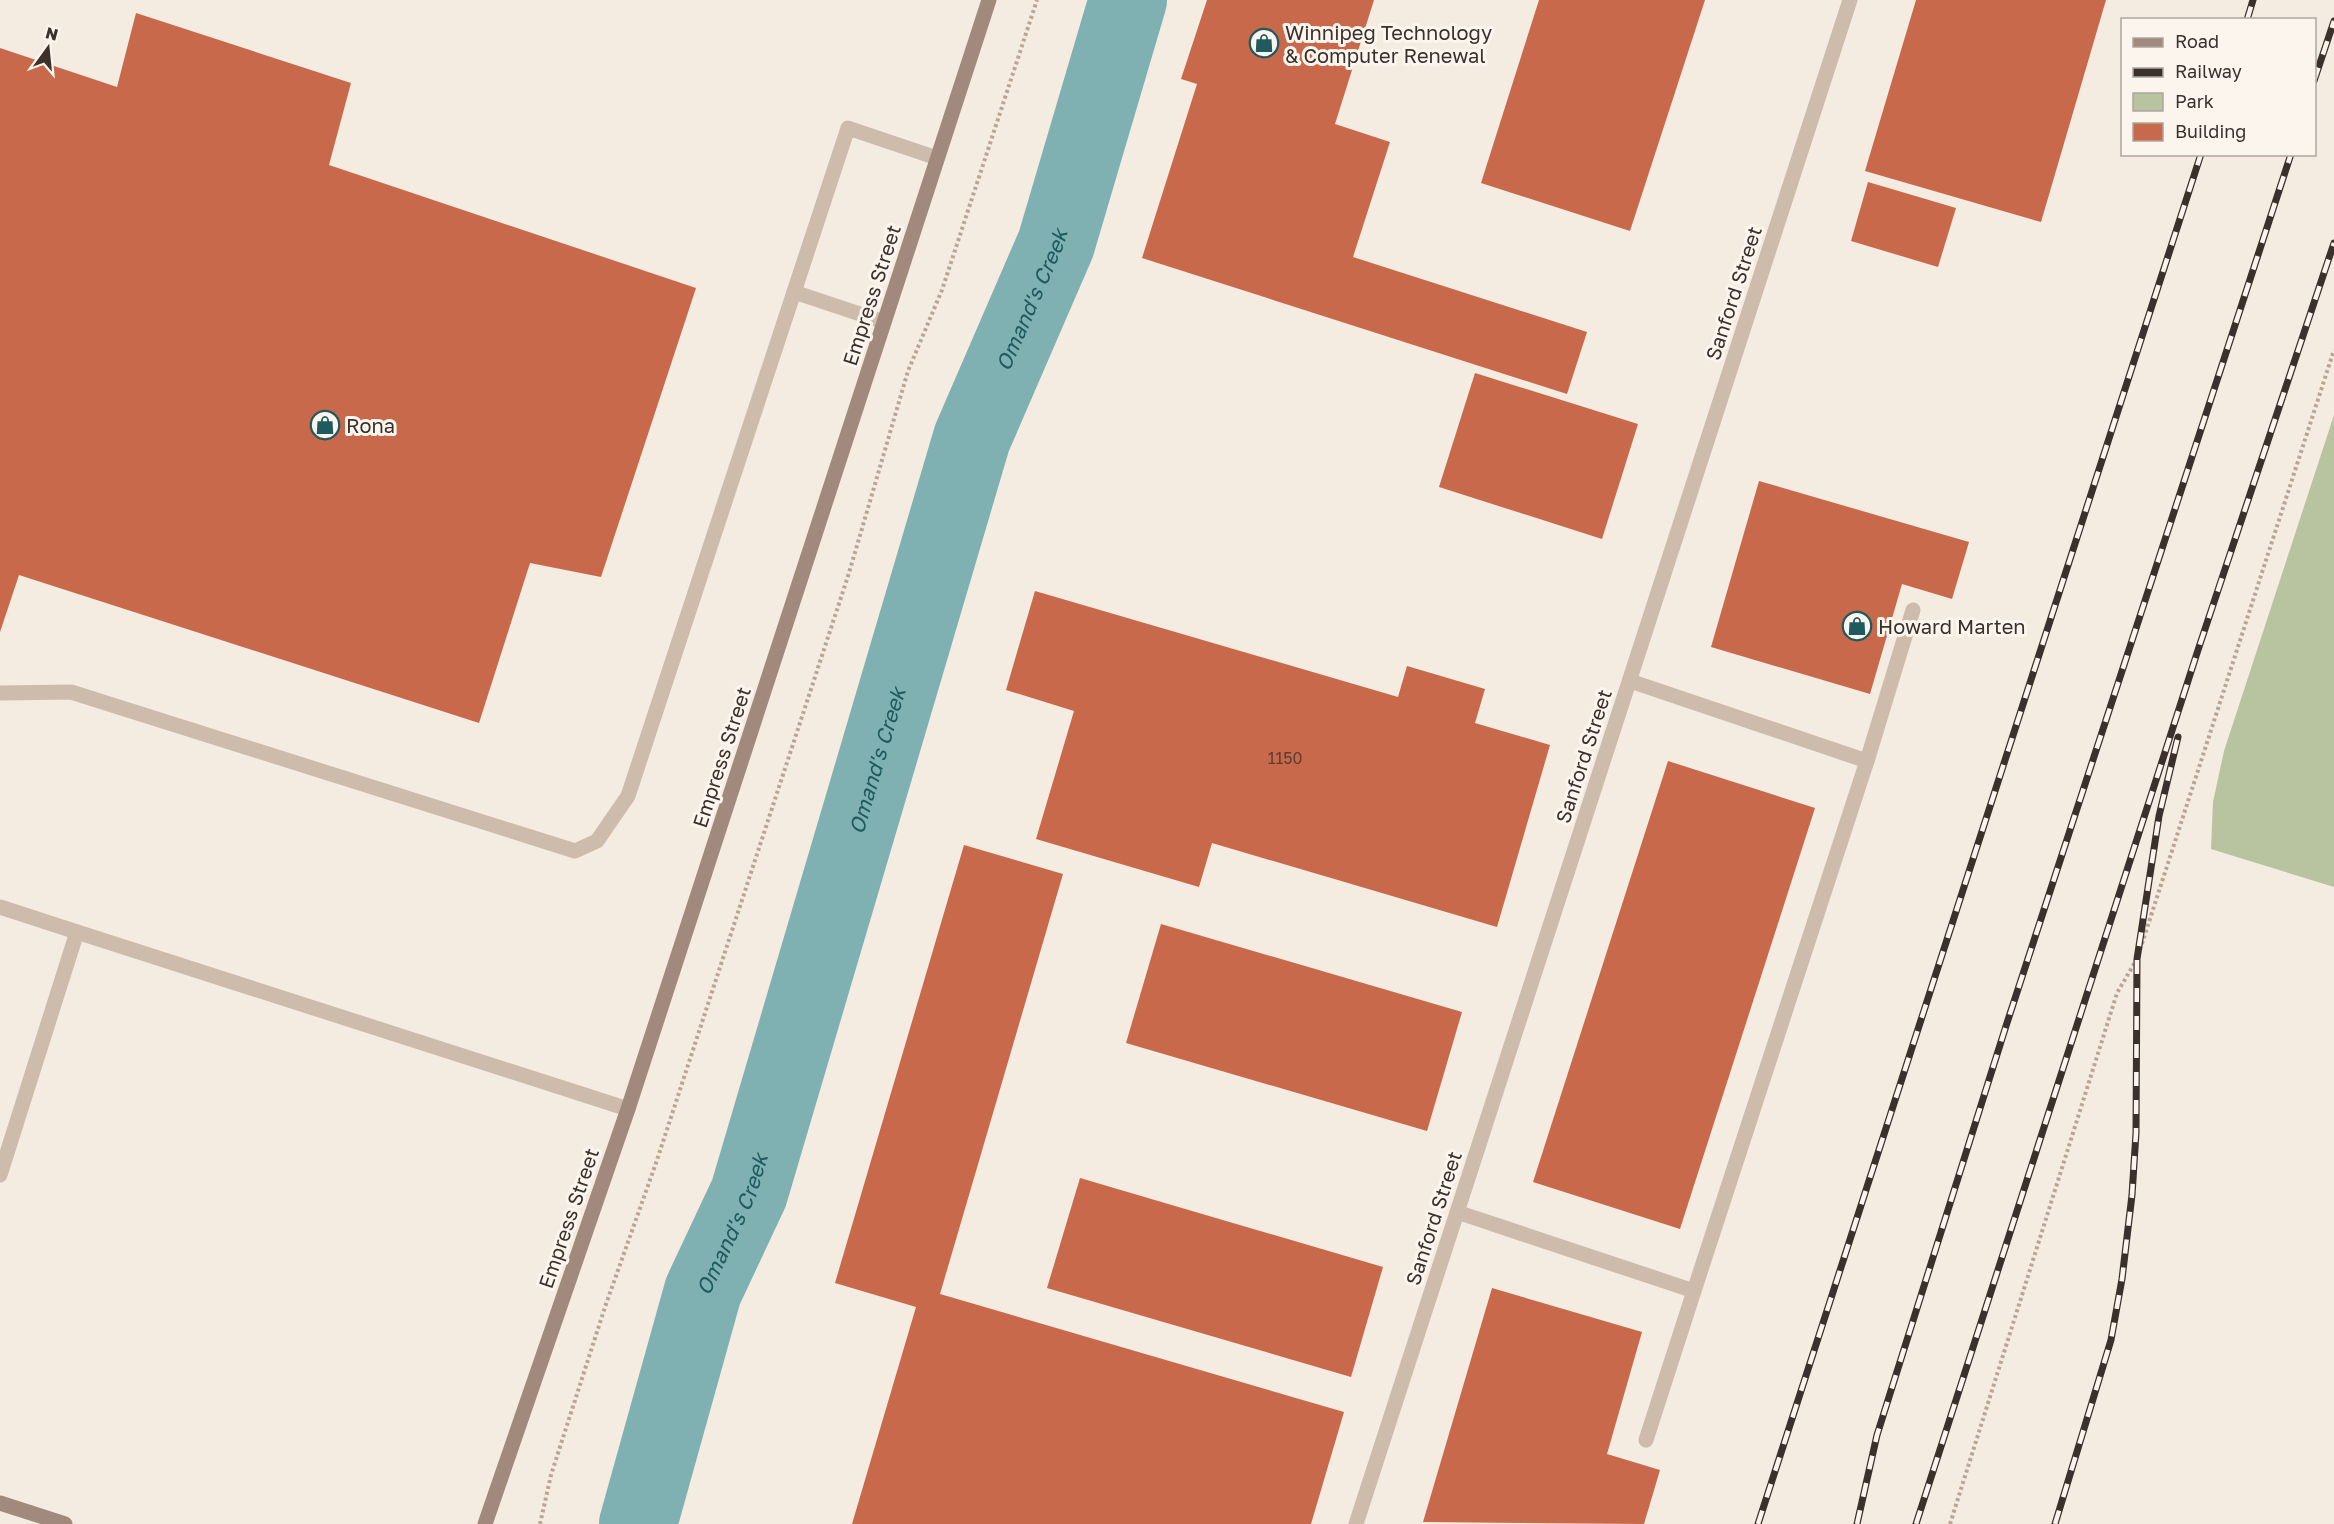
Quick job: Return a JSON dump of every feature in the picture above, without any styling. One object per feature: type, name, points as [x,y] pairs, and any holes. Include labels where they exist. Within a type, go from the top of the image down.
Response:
[{"type":"main road","name":"Empress Street","points":[[485,1524],[628,1109],[989,0]]},
{"type":"main road","points":[[0,1503],[65,1524]]},
{"type":"street","name":"Sanford Street","points":[[1356,1524],[1850,0]]},
{"type":"street","points":[[0,693],[71,692],[575,851],[597,841],[628,796],[848,128],[937,158]]},
{"type":"street","points":[[794,292],[884,322]]},
{"type":"street","points":[[1646,1440],[1868,762],[1913,610]]},
{"type":"street","points":[[1630,681],[1868,762]]},
{"type":"street","points":[[0,907],[628,1109]]},
{"type":"street","points":[[0,1175],[77,932]]},
{"type":"street","points":[[1457,1212],[1694,1291]]},
{"type":"path","points":[[540,1524],[551,1475],[605,1307],[664,1141],[849,573],[908,371],[942,290],[1037,0]]},
{"type":"path","points":[[1950,1524],[2117,993],[2137,959],[2334,350]]},
{"type":"green space","points":[[2334,415],[2334,887],[2211,849],[2213,802],[2224,751]]},
{"type":"building","points":[[1207,0],[1374,0],[1335,124],[1390,142],[1353,257],[1587,332],[1567,394],[1142,258],[1197,84],[1181,79]]},
{"type":"building","points":[[1539,0],[1705,0],[1630,231],[1481,183]]},
{"type":"building","points":[[1916,0],[2106,0],[2041,222],[1865,171]]},
{"type":"building","name":"Rona","points":[[136,13],[351,83],[329,165],[696,288],[601,577],[530,563],[479,723],[19,575],[0,632],[0,48],[117,87]]},
{"type":"building","points":[[1868,182],[1956,208],[1938,267],[1851,241]]},
{"type":"building","points":[[1475,373],[1638,424],[1602,539],[1439,487]]},
{"type":"building","points":[[1759,481],[1969,542],[1952,599],[1902,584],[1870,694],[1711,647]]},
{"type":"building","points":[[1035,591],[1398,697],[1407,666],[1485,689],[1475,723],[1550,745],[1497,927],[1212,843],[1199,887],[1036,839],[1074,711],[1006,690]]},
{"type":"building","points":[[1668,761],[1815,808],[1680,1229],[1533,1182]]},
{"type":"building","points":[[964,845],[1063,874],[940,1294],[1344,1412],[1311,1524],[852,1524],[916,1307],[835,1283]]},
{"type":"building","points":[[1161,924],[1462,1012],[1427,1131],[1126,1043]]},
{"type":"building","points":[[1080,1178],[1383,1267],[1351,1377],[1047,1288]]},
{"type":"building","points":[[1492,1288],[1642,1332],[1607,1454],[1660,1470],[1644,1524],[1423,1522]]},
{"type":"waterway","name":"Omand's Creek","points":[[638,1524],[703,1291],[749,1193],[972,438],[1056,244],[1128,0]]},
{"type":"railway","points":[[2248,18],[2253,0]]},
{"type":"railway","points":[[2316,75],[2334,21]]},
{"type":"railway","points":[[1758,1524],[2200,156]]},
{"type":"railway","points":[[1857,1524],[1877,1435],[2006,1026],[2290,156]]},
{"type":"railway","points":[[1916,1524],[2198,650],[2334,243]]},
{"type":"railway","points":[[2055,1524],[2111,1340],[2122,1279],[2132,1195],[2136,1133],[2137,959],[2159,816],[2178,737]]},
{"type":"place","name":"Winnipeg Technology & Computer Renewal","points":[[1264,43]]},
{"type":"place","name":"Rona","points":[[325,425]]},
{"type":"place","name":"Howard Marten","points":[[1857,626]]}]
